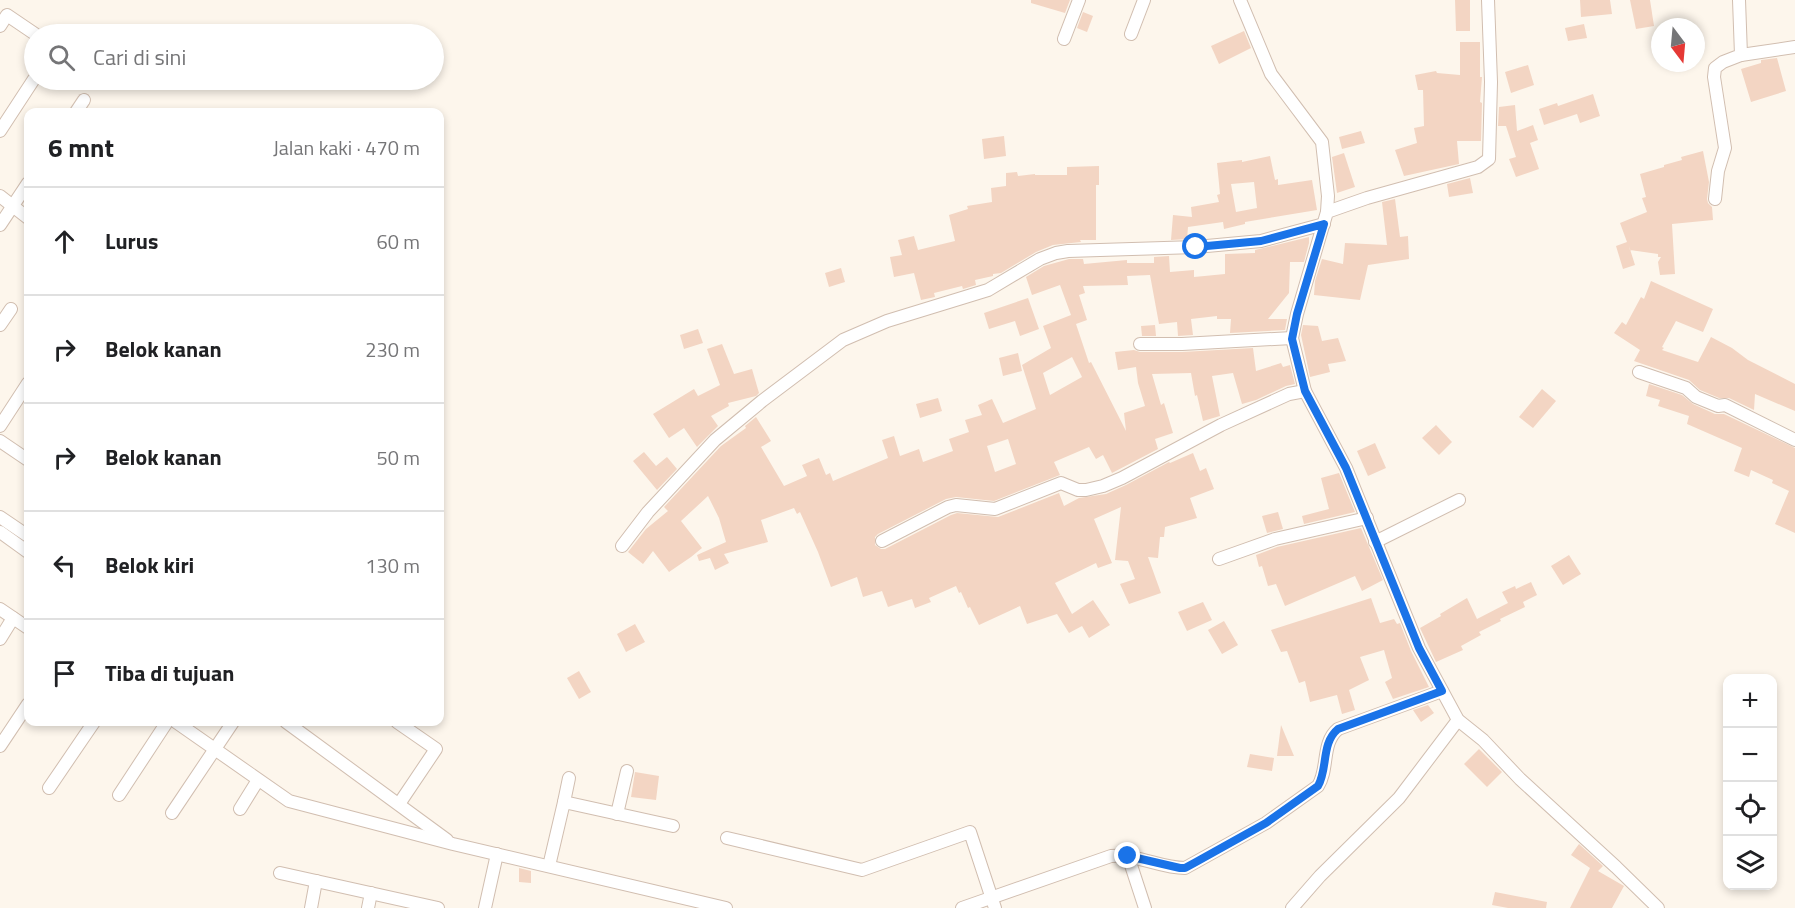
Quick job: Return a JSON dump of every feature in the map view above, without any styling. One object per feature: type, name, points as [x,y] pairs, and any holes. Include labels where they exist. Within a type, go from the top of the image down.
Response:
[{"type":"street","points":[[1064,39],[1079,0]]},
{"type":"street","points":[[1131,34],[1144,0]]},
{"type":"street","points":[[1240,0],[1271,74],[1322,142],[1328,196],[1326,218],[1297,314],[1292,339],[1305,391],[1346,468],[1419,648],[1458,720],[1482,740],[1520,779],[1658,908]]},
{"type":"street","points":[[622,546],[648,512],[715,440],[843,340],[887,321],[988,290],[1056,252],[1196,247],[1261,241],[1326,218],[1389,191],[1478,166],[1489,159],[1491,82],[1488,0]]},
{"type":"street","points":[[1739,0],[1741,55]]},
{"type":"street","points":[[0,26],[8,15],[24,26]]},
{"type":"street","points":[[1715,198],[1718,171],[1725,147],[1714,77],[1715,68],[1741,55],[1795,47]]},
{"type":"street","points":[[0,131],[27,90]]},
{"type":"street","points":[[78,108],[84,100]]},
{"type":"street","points":[[0,225],[24,189]]},
{"type":"street","points":[[0,196],[24,215]]},
{"type":"street","points":[[0,326],[11,309]]},
{"type":"street","points":[[1140,344],[1292,339]]},
{"type":"street","points":[[1639,372],[1686,388],[1696,397],[1718,406],[1725,405],[1795,440]]},
{"type":"street","points":[[0,426],[24,389]]},
{"type":"street","points":[[882,542],[948,507],[956,505],[995,509],[1060,483],[1078,490],[1103,486],[1221,424],[1289,394],[1305,391]]},
{"type":"street","points":[[0,441],[24,457]]},
{"type":"street","points":[[1375,542],[1459,500]]},
{"type":"street","points":[[0,517],[24,533]]},
{"type":"street","points":[[1220,559],[1275,539],[1367,518]]},
{"type":"street","points":[[0,532],[24,549]]},
{"type":"street","points":[[0,609],[24,625]]},
{"type":"street","points":[[0,639],[13,618]]},
{"type":"street","points":[[962,908],[993,903],[1111,856],[1128,856],[1185,868],[1266,823],[1318,786],[1322,779],[1329,741],[1333,732],[1442,691]]},
{"type":"street","points":[[0,746],[24,710]]},
{"type":"street","points":[[1292,908],[1320,876],[1399,798],[1458,720]]},
{"type":"street","points":[[49,788],[91,726]]},
{"type":"street","points":[[119,795],[164,726]]},
{"type":"street","points":[[182,726],[289,801],[453,844],[726,908]]},
{"type":"street","points":[[172,813],[230,726]]},
{"type":"street","points":[[292,726],[453,844]]},
{"type":"street","points":[[399,804],[436,749],[403,726]]},
{"type":"street","points":[[617,814],[627,771]]},
{"type":"street","points":[[549,866],[569,778]]},
{"type":"street","points":[[240,809],[258,780]]},
{"type":"street","points":[[564,802],[673,826]]},
{"type":"street","points":[[727,838],[862,870],[970,832],[993,903]]},
{"type":"street","points":[[485,908],[497,854]]},
{"type":"street","points":[[1128,856],[1145,908]]},
{"type":"street","points":[[280,873],[430,907]]},
{"type":"street","points":[[310,908],[316,881]]},
{"type":"street","points":[[368,908],[371,893]]},
{"type":"building","points":[[1031,0],[1070,0],[1065,13],[1031,3]]},
{"type":"building","points":[[1455,0],[1470,0],[1470,31],[1456,31]]},
{"type":"building","points":[[1580,0],[1610,0],[1612,14],[1581,17]]},
{"type":"building","points":[[1630,0],[1650,0],[1653,18],[1651,26],[1636,29]]},
{"type":"building","points":[[1083,12],[1093,16],[1087,32],[1077,28]]},
{"type":"building","points":[[1584,24],[1587,38],[1568,41],[1565,28]]},
{"type":"building","points":[[1244,31],[1251,48],[1219,64],[1211,46]]},
{"type":"building","points":[[1460,42],[1480,42],[1481,141],[1457,141],[1459,164],[1404,176],[1395,150],[1417,143],[1414,128],[1424,126],[1423,90],[1418,90],[1415,75],[1436,71],[1437,73],[1460,75]]},
{"type":"building","points":[[1777,58],[1786,91],[1751,102],[1741,69],[1761,63],[1761,60]]},
{"type":"building","points":[[1528,65],[1534,85],[1511,93],[1505,72]]},
{"type":"building","points":[[1593,94],[1600,116],[1580,123],[1577,114],[1544,125],[1539,109],[1557,103],[1558,106]]},
{"type":"building","points":[[1515,105],[1517,131],[1533,125],[1538,140],[1530,143],[1539,169],[1516,177],[1509,159],[1516,157],[1506,126],[1498,126],[1499,107]]},
{"type":"building","points":[[1361,131],[1365,143],[1342,149],[1339,137]]},
{"type":"building","points":[[1004,136],[1006,156],[984,159],[982,139]]},
{"type":"building","points":[[1703,151],[1709,182],[1707,199],[1712,207],[1713,220],[1672,224],[1675,274],[1660,275],[1658,262],[1661,257],[1658,257],[1658,254],[1630,250],[1635,265],[1623,269],[1616,246],[1627,242],[1620,223],[1647,212],[1642,198],[1646,197],[1640,174],[1682,160],[1681,157]]},
{"type":"building","points":[[1344,153],[1355,187],[1337,193],[1332,157]]},
{"type":"building","points":[[1270,156],[1278,185],[1312,180],[1317,210],[1245,222],[1245,224],[1224,229],[1223,222],[1188,227],[1187,239],[1171,240],[1173,215],[1192,217],[1191,207],[1219,202],[1217,163],[1242,160],[1242,162]],"holes":[[[1254,182],[1257,208],[1236,212],[1231,184]]]},
{"type":"building","points":[[1099,166],[1099,185],[1096,185],[1096,240],[1080,240],[1081,242],[1053,245],[1036,252],[1001,273],[975,280],[976,285],[934,293],[935,297],[921,300],[914,273],[894,277],[890,257],[902,255],[898,240],[914,236],[918,250],[955,241],[949,215],[968,209],[967,206],[992,202],[991,188],[1006,186],[1006,173],[1017,172],[1018,176],[1067,175],[1067,167]]},
{"type":"building","points":[[1470,178],[1473,193],[1449,197],[1447,184]]},
{"type":"building","points":[[1395,199],[1400,237],[1408,236],[1409,259],[1368,265],[1360,300],[1314,295],[1315,281],[1322,259],[1343,264],[1345,243],[1387,245],[1382,202]]},
{"type":"building","points":[[1309,237],[1304,262],[1290,262],[1289,293],[1268,319],[1287,319],[1285,330],[1230,333],[1231,319],[1217,319],[1217,316],[1191,319],[1193,335],[1178,336],[1177,322],[1159,324],[1150,275],[1127,276],[1128,285],[1083,286],[1085,293],[1079,295],[1087,320],[1076,324],[1089,363],[1091,362],[1126,431],[1124,413],[1145,406],[1136,367],[1118,370],[1115,352],[1134,350],[1182,352],[1253,348],[1256,371],[1281,363],[1283,367],[1290,365],[1295,384],[1242,404],[1233,373],[1212,376],[1220,416],[1203,421],[1191,373],[1152,374],[1161,405],[1164,403],[1173,433],[1155,439],[1158,449],[1112,473],[1103,455],[1096,459],[1089,447],[1054,462],[1060,475],[994,501],[956,497],[946,499],[875,537],[875,545],[885,549],[957,513],[998,517],[1059,493],[1064,506],[1079,498],[1106,494],[1169,462],[1193,453],[1200,471],[1206,468],[1214,489],[1190,498],[1197,518],[1165,527],[1164,537],[1160,537],[1158,558],[1148,557],[1161,593],[1129,604],[1120,584],[1135,579],[1128,561],[1115,560],[1121,507],[1094,519],[1112,563],[1098,568],[1096,563],[1055,583],[1072,614],[1093,600],[1110,625],[1089,638],[1082,626],[1069,633],[1057,614],[1027,624],[1020,606],[979,625],[956,586],[929,598],[931,602],[915,608],[912,599],[888,607],[882,591],[863,597],[857,577],[831,587],[800,512],[797,514],[794,508],[761,520],[768,542],[724,554],[729,563],[715,570],[710,558],[699,561],[697,555],[726,542],[719,518],[708,496],[681,521],[702,548],[691,557],[669,572],[653,551],[643,564],[628,552],[646,529],[668,511],[664,507],[721,446],[746,428],[745,426],[756,417],[771,441],[761,447],[784,486],[807,476],[802,465],[819,458],[826,475],[830,473],[833,481],[888,458],[882,440],[894,436],[900,456],[919,449],[923,462],[953,451],[949,439],[969,432],[965,420],[982,415],[978,405],[992,399],[1003,423],[1036,409],[1022,365],[1051,348],[1043,326],[1071,315],[1060,285],[1032,295],[1026,277],[1044,266],[1069,259],[1083,259],[1084,264],[1127,260],[1127,263],[1154,263],[1154,257],[1169,256],[1170,272],[1194,270],[1194,277],[1225,274],[1225,254],[1255,253],[1255,250]],"holes":[[[1072,357],[1082,377],[1050,395],[1043,373]],[[1008,439],[1016,464],[995,472],[987,446]]]},
{"type":"building","points":[[841,268],[845,282],[829,287],[825,273]]},
{"type":"building","points":[[1651,281],[1713,309],[1703,332],[1676,321],[1662,350],[1698,362],[1711,337],[1748,360],[1795,384],[1795,411],[1755,394],[1754,410],[1729,398],[1719,398],[1700,390],[1689,380],[1634,361],[1640,350],[1614,333],[1622,322],[1626,325],[1641,297],[1644,299]]},
{"type":"building","points":[[1028,298],[1039,329],[1020,336],[1015,321],[989,329],[984,313]]},
{"type":"building","points":[[1155,325],[1156,336],[1142,336],[1141,326]]},
{"type":"building","points":[[1303,325],[1318,326],[1322,341],[1338,338],[1346,361],[1328,364],[1330,372],[1310,377],[1301,335]]},
{"type":"building","points":[[698,329],[703,343],[684,349],[680,335]]},
{"type":"building","points":[[722,344],[734,374],[752,369],[759,393],[756,396],[728,403],[729,406],[711,416],[718,426],[697,447],[684,428],[669,438],[653,414],[694,389],[698,396],[720,385],[707,349]]},
{"type":"building","points":[[1018,353],[1022,371],[1003,376],[999,358]]},
{"type":"building","points":[[1649,384],[1682,395],[1693,404],[1715,414],[1724,414],[1795,448],[1795,533],[1775,524],[1789,491],[1772,483],[1773,480],[1751,470],[1749,477],[1734,471],[1742,448],[1687,424],[1689,416],[1658,406],[1660,400],[1646,396]]},
{"type":"building","points":[[1542,389],[1556,401],[1533,428],[1519,417]]},
{"type":"building","points":[[938,398],[942,411],[920,418],[916,404]]},
{"type":"building","points":[[1436,425],[1452,442],[1439,455],[1422,438]]},
{"type":"building","points":[[1375,443],[1386,468],[1368,476],[1357,451]]},
{"type":"building","points":[[644,452],[656,466],[667,457],[677,469],[657,490],[633,461]]},
{"type":"building","points":[[1339,473],[1355,512],[1304,524],[1302,516],[1329,509],[1321,478]]},
{"type":"building","points":[[1278,512],[1283,529],[1267,533],[1262,516]]},
{"type":"building","points":[[1361,528],[1383,580],[1362,591],[1355,576],[1285,606],[1276,584],[1268,586],[1256,555],[1277,547]]},
{"type":"building","points":[[1569,555],[1581,574],[1563,585],[1551,566]]},
{"type":"building","points":[[1531,582],[1537,595],[1523,602],[1525,607],[1479,632],[1481,635],[1461,646],[1463,650],[1436,662],[1420,628],[1467,598],[1477,619],[1508,603],[1502,592]]},
{"type":"building","points":[[1371,598],[1380,623],[1394,619],[1397,624],[1400,623],[1429,687],[1393,699],[1385,682],[1392,678],[1384,650],[1360,657],[1369,680],[1349,690],[1355,710],[1342,714],[1337,695],[1310,702],[1305,681],[1299,683],[1287,651],[1281,652],[1271,630]]},
{"type":"building","points":[[1203,602],[1212,620],[1187,631],[1178,612]]},
{"type":"building","points":[[1224,621],[1238,645],[1222,654],[1208,630]]},
{"type":"building","points":[[635,624],[645,642],[626,652],[617,634]]},
{"type":"building","points":[[579,671],[591,692],[579,699],[567,678]]},
{"type":"building","points":[[1428,705],[1434,713],[1421,722],[1413,710]]},
{"type":"building","points":[[1281,725],[1294,756],[1277,756]]},
{"type":"building","points":[[1479,749],[1502,772],[1487,787],[1464,764]]},
{"type":"building","points":[[1250,754],[1274,758],[1272,771],[1247,767]]},
{"type":"building","points":[[635,772],[659,776],[656,800],[631,797]]},
{"type":"building","points":[[1579,844],[1603,866],[1598,871],[1624,886],[1612,908],[1570,908],[1590,868],[1571,855]]},
{"type":"building","points":[[519,868],[531,871],[531,883],[519,882]]},
{"type":"building","points":[[1495,892],[1547,902],[1546,908],[1508,908],[1492,905]]},
{"type":"route","points":[[1128,856],[1185,868],[1266,823],[1318,786],[1322,779],[1329,741],[1333,732],[1442,691],[1419,648],[1346,468],[1305,391],[1292,339],[1297,314],[1324,224],[1261,241],[1196,247]]}]
